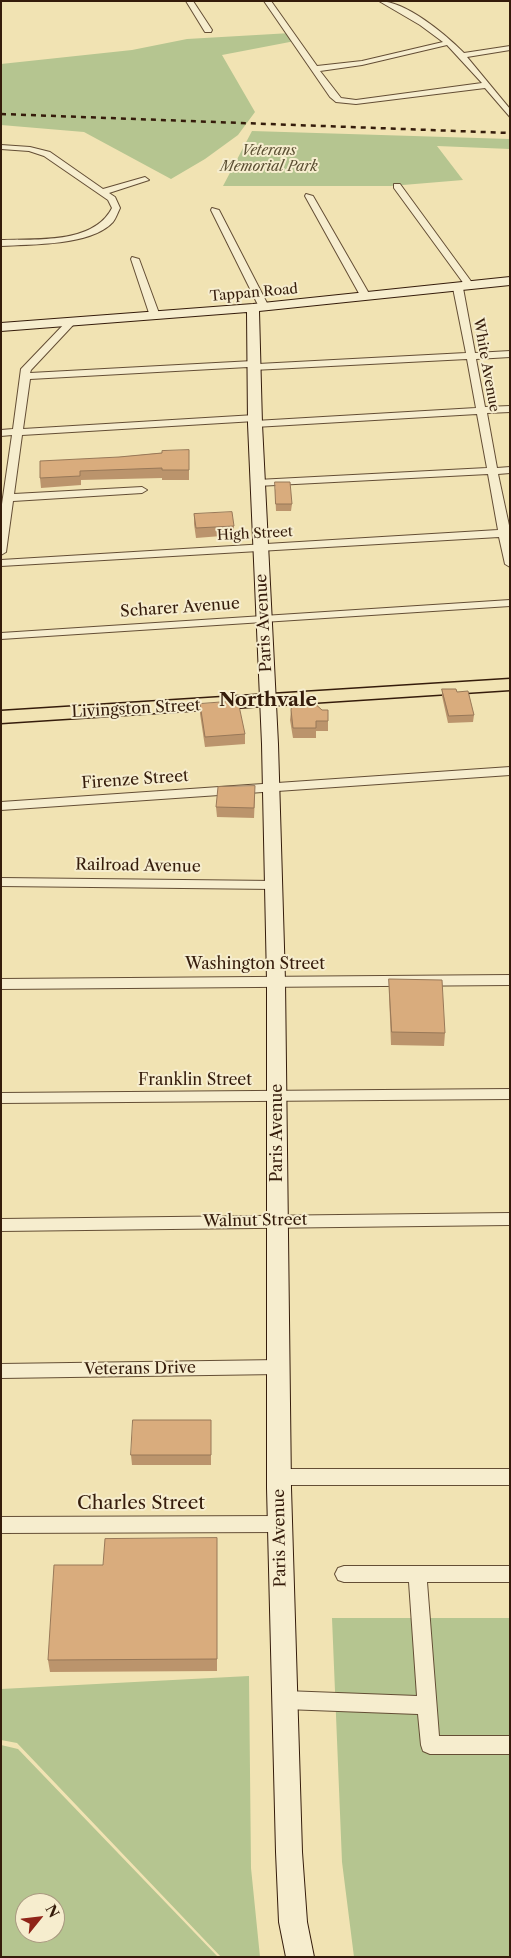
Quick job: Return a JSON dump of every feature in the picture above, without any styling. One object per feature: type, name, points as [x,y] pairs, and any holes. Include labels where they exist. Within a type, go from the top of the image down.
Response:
[{"type":"main road","name":"Livingston Street","points":[[1,717],[510,684]]},
{"type":"street","points":[[189,1],[208,30]]},
{"type":"street","points":[[267,1],[335,98],[356,102],[487,85]]},
{"type":"street","points":[[382,1],[423,23],[447,43],[499,95],[510,115]]},
{"type":"street","points":[[316,69],[362,63],[447,43]]},
{"type":"street","points":[[461,56],[510,48]]},
{"type":"street","points":[[1,147],[30,149],[48,154],[112,199],[116,208],[112,218],[99,228],[67,238],[1,243]]},
{"type":"street","points":[[102,192],[146,180]]},
{"type":"street","name":"White Avenue","points":[[397,186],[464,287],[471,356],[480,411],[507,533],[510,564]]},
{"type":"street","points":[[309,196],[366,297]]},
{"type":"street","name":"Paris Avenue","points":[[214,210],[258,308],[253,366],[272,787],[276,981],[279,1477],[284,1700],[293,1922],[300,1957]]},
{"type":"street","points":[[135,259],[155,316]]},
{"type":"street","name":"Tappan Road","points":[[1,327],[258,308],[510,281]]},
{"type":"street","points":[[1,552],[6,496],[26,370],[70,322]]},
{"type":"street","points":[[25,376],[510,354]]},
{"type":"street","points":[[1,433],[510,410]]},
{"type":"street","points":[[257,484],[510,470]]},
{"type":"street","points":[[6,496],[142,490]]},
{"type":"street","name":"High Street","points":[[1,563],[507,533]]},
{"type":"street","name":"Scharer Avenue","points":[[1,636],[510,603]]},
{"type":"street","name":"Firenze Street","points":[[1,806],[510,771]]},
{"type":"street","name":"Railroad Avenue","points":[[1,882],[274,885]]},
{"type":"street","name":"Washington Street","points":[[1,984],[510,980]]},
{"type":"street","name":"Franklin Street","points":[[1,1098],[510,1094]]},
{"type":"street","name":"Walnut Street","points":[[1,1225],[510,1219]]},
{"type":"street","name":"Veterans Drive","points":[[1,1372],[279,1368]]},
{"type":"street","points":[[279,1477],[510,1477]]},
{"type":"street","name":"Charles Street","points":[[1,1525],[280,1524]]},
{"type":"street","points":[[344,1574],[510,1574]]},
{"type":"street","points":[[417,1574],[430,1745],[510,1745]]},
{"type":"street","points":[[284,1700],[427,1705]]},
{"type":"green space","points":[[291,33],[295,41],[222,55],[255,112],[238,135],[205,159],[171,179],[84,132],[1,125],[1,64],[132,50],[187,39]]},
{"type":"green space","name":"Veterans Memorial Park","points":[[252,131],[510,139],[510,149],[437,146],[463,180],[391,186],[223,186]]},
{"type":"green space","points":[[332,1618],[510,1618],[510,1957],[354,1957],[342,1862]]},
{"type":"green space","points":[[249,1676],[251,1868],[260,1957],[221,1957],[17,1743],[1,1740],[1,1689]]},
{"type":"green space","points":[[1,1745],[18,1749],[218,1957],[1,1957]]},
{"type":"building","points":[[189,450],[189,470],[162,470],[162,468],[80,471],[80,476],[40,478],[40,461],[119,457],[162,453],[162,451]]},
{"type":"building","points":[[275,482],[290,482],[292,504],[276,504]]},
{"type":"building","points":[[232,512],[234,526],[196,528],[194,514]]},
{"type":"building","points":[[442,689],[456,689],[457,692],[468,691],[474,715],[449,716]]},
{"type":"building","points":[[303,699],[313,702],[322,710],[328,710],[328,721],[316,721],[316,728],[293,728],[292,703]]},
{"type":"building","points":[[238,701],[245,734],[205,737],[200,704]]},
{"type":"building","points":[[255,786],[254,808],[216,807],[218,787]]},
{"type":"building","points":[[389,979],[442,980],[445,1033],[392,1032]]},
{"type":"building","points":[[133,1420],[211,1420],[211,1455],[131,1455]]},
{"type":"building","points":[[217,1538],[217,1659],[48,1660],[54,1565],[103,1565],[105,1539]]},
{"type":"railway","points":[[1,114],[510,133]]},
{"type":"district","name":"Northvale","points":[[268,701]]}]
